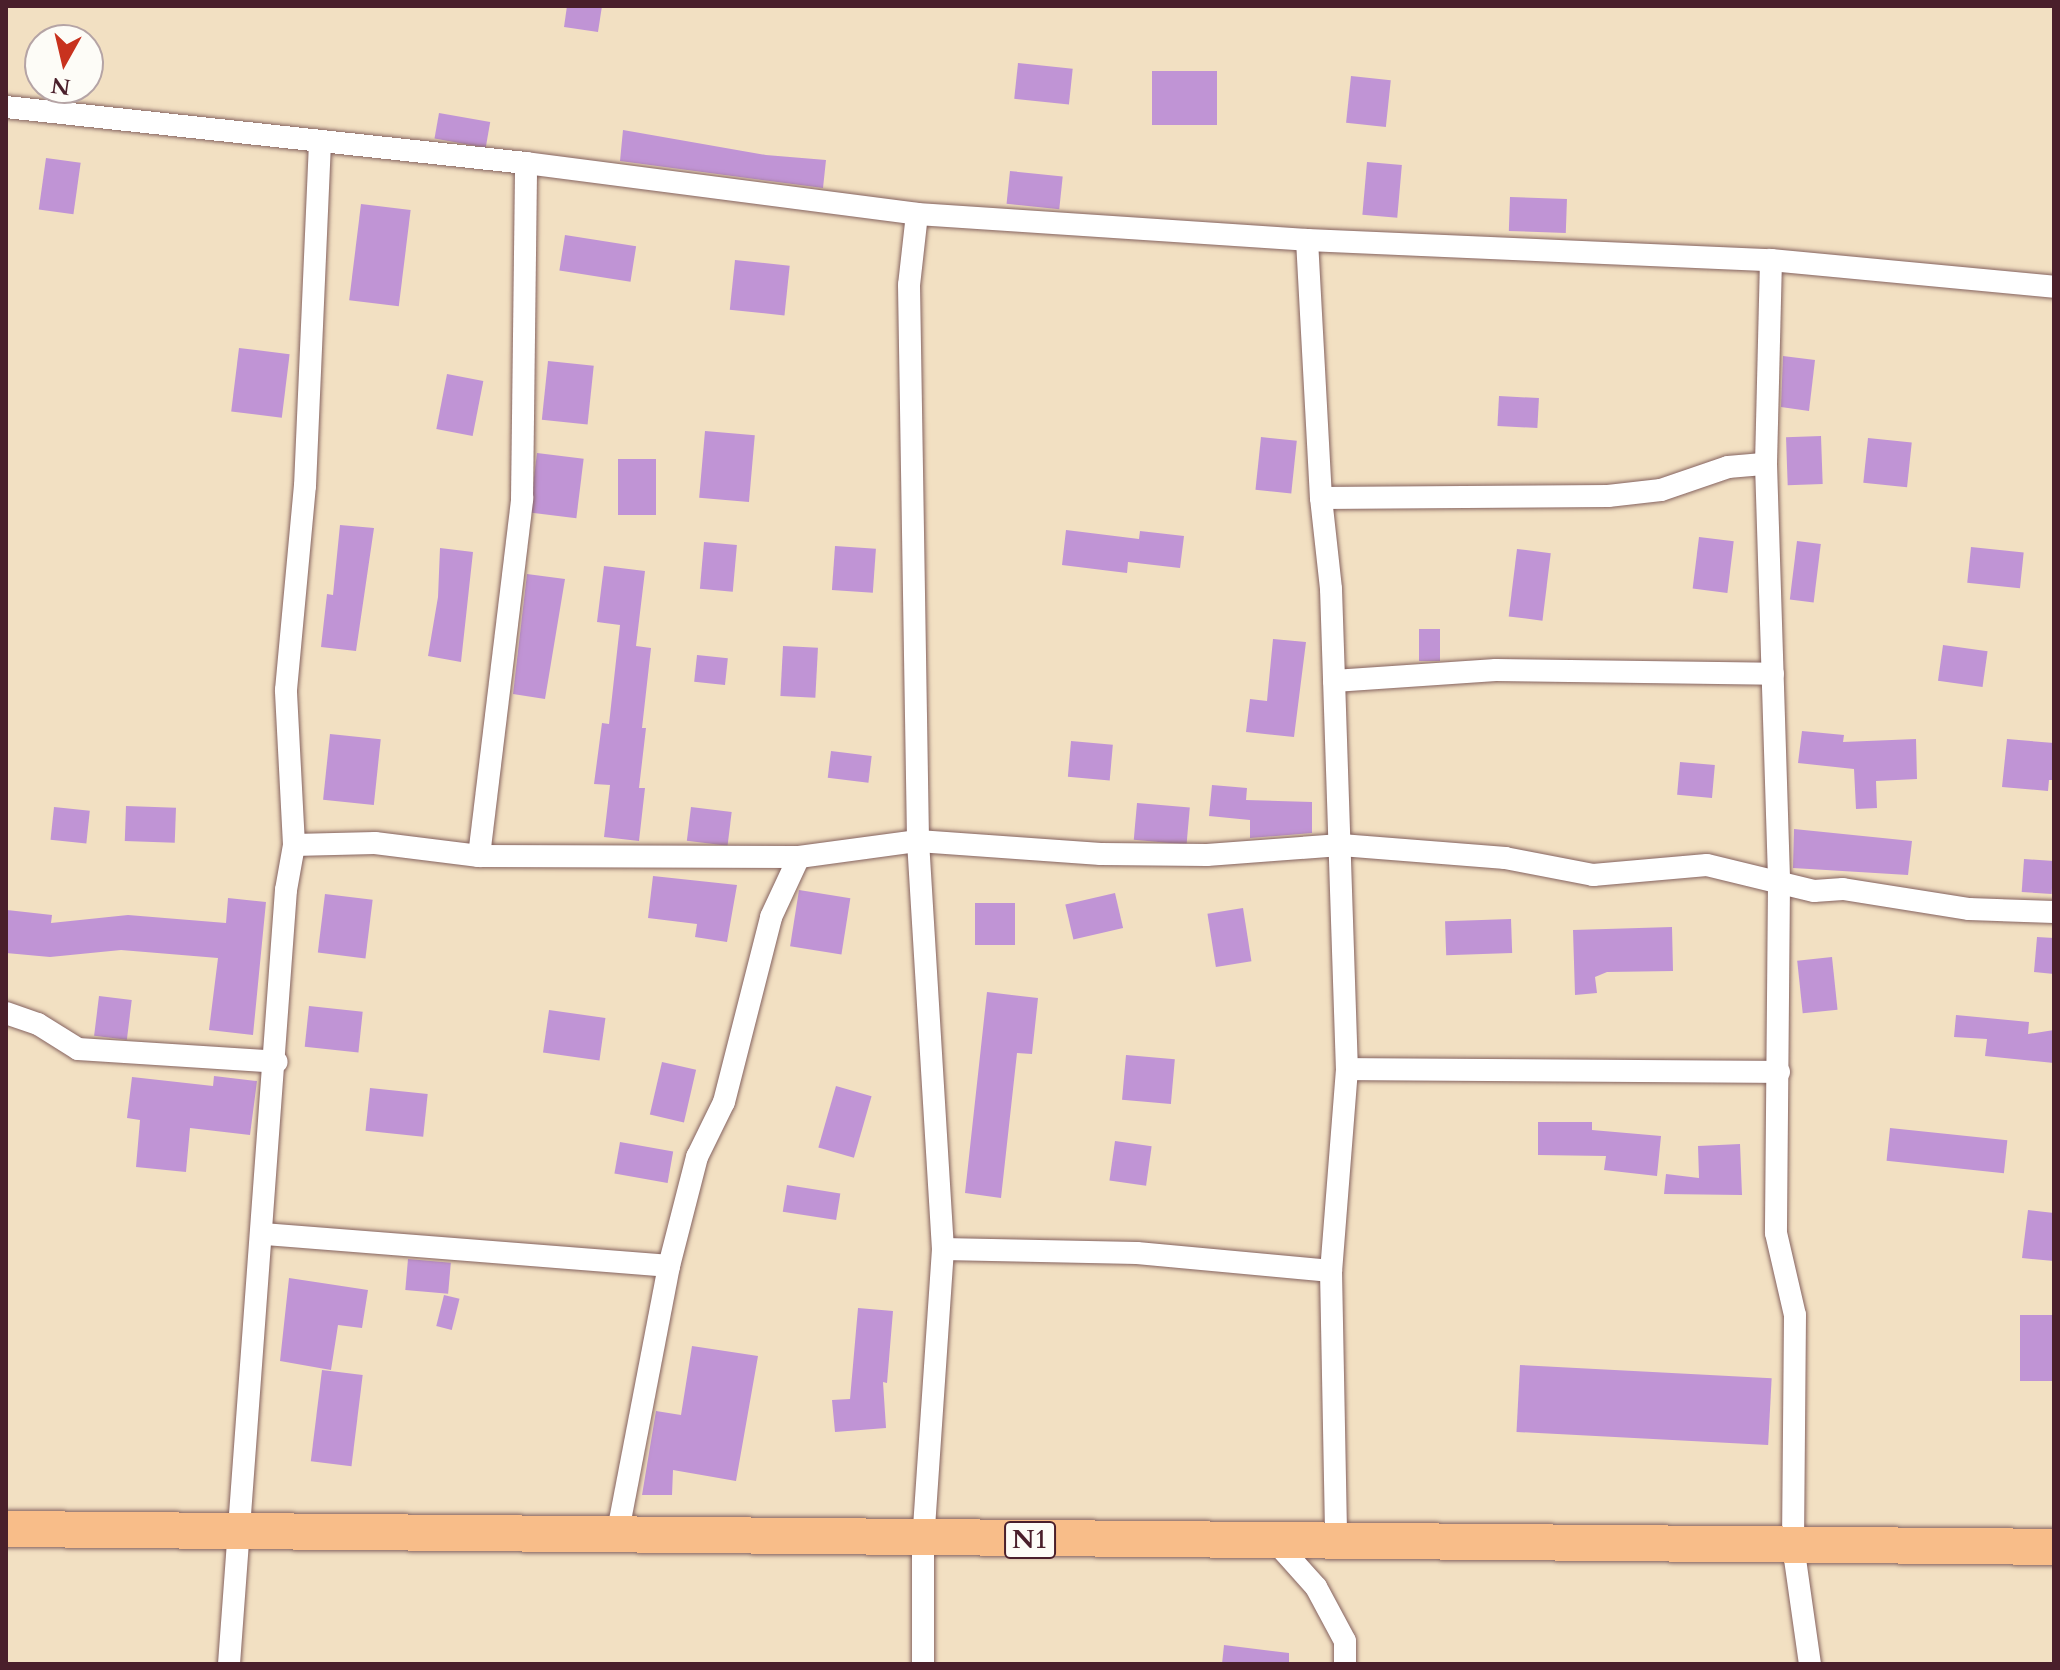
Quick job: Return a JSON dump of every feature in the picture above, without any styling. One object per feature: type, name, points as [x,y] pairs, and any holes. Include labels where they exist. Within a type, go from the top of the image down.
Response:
[{"type":"main road","name":"N1","points":[[6,1529],[923,1541],[1271,1538],[2054,1547]]},
{"type":"street","points":[[6,107],[320,144],[526,163],[917,214],[1307,240],[1385,239],[1771,260],[2054,287]]},
{"type":"street","points":[[229,1664],[277,1062],[286,890],[294,845],[286,690],[305,486],[320,144]]},
{"type":"street","points":[[479,856],[522,499],[526,163]]},
{"type":"street","points":[[917,214],[909,285],[918,841],[943,1249],[923,1541],[923,1664]]},
{"type":"street","points":[[1307,240],[1321,498],[1331,589],[1347,1069],[1331,1271],[1336,1541]]},
{"type":"street","points":[[1771,260],[1766,464],[1779,883],[1776,1233],[1795,1315],[1797,1388],[1793,1545],[1810,1664]]},
{"type":"street","points":[[1321,498],[1608,496],[1661,490],[1728,467],[1766,464]]},
{"type":"street","points":[[1334,681],[1496,670],[1773,674]]},
{"type":"street","points":[[294,845],[375,843],[479,856],[799,857],[918,841],[1191,855],[1341,845],[1505,858],[1593,875],[1707,865],[1779,883],[1969,909],[2054,912]]},
{"type":"street","points":[[617,1536],[669,1266],[697,1157],[724,1102],[745,1031],[771,917],[799,857]]},
{"type":"street","points":[[6,1013],[38,1024],[78,1049],[277,1062]]},
{"type":"street","points":[[1347,1069],[1779,1072]]},
{"type":"street","points":[[264,1234],[669,1266]]},
{"type":"street","points":[[943,1249],[1137,1253],[1331,1271]]},
{"type":"street","points":[[1271,1538],[1316,1587],[1345,1641],[1345,1664]]},
{"type":"building","points":[[567,6],[602,6],[598,32],[564,27]]},
{"type":"building","points":[[1018,63],[1073,69],[1069,105],[1014,99]]},
{"type":"building","points":[[1152,71],[1217,71],[1217,125],[1152,125]]},
{"type":"building","points":[[1351,76],[1391,80],[1386,127],[1346,123]]},
{"type":"building","points":[[439,113],[490,122],[486,148],[434,139]]},
{"type":"building","points":[[623,130],[766,155],[826,160],[823,188],[620,161]]},
{"type":"building","points":[[46,158],[81,163],[73,214],[39,209]]},
{"type":"building","points":[[1367,162],[1402,165],[1397,218],[1362,215]]},
{"type":"building","points":[[1010,171],[1063,177],[1059,209],[1007,204]]},
{"type":"building","points":[[1510,197],[1567,199],[1566,233],[1509,231]]},
{"type":"building","points":[[361,204],[411,210],[399,306],[349,300]]},
{"type":"building","points":[[565,235],[636,246],[630,282],[559,271]]},
{"type":"building","points":[[735,260],[790,266],[784,315],[730,310]]},
{"type":"building","points":[[239,348],[290,354],[282,418],[231,412]]},
{"type":"building","points":[[1783,356],[1815,360],[1809,411],[1781,407]]},
{"type":"building","points":[[548,361],[594,366],[588,424],[542,420]]},
{"type":"building","points":[[447,374],[483,381],[473,436],[436,429]]},
{"type":"building","points":[[1499,396],[1539,398],[1537,428],[1497,426]]},
{"type":"building","points":[[705,431],[755,435],[749,502],[699,498]]},
{"type":"building","points":[[1821,436],[1823,484],[1788,485],[1786,437]]},
{"type":"building","points":[[1261,437],[1297,441],[1291,493],[1255,490]]},
{"type":"building","points":[[1868,438],[1912,443],[1907,487],[1863,483]]},
{"type":"building","points":[[537,453],[584,459],[576,518],[530,513]]},
{"type":"building","points":[[618,459],[656,459],[656,515],[618,515]]},
{"type":"building","points":[[340,525],[374,528],[356,651],[321,647],[327,594],[333,595]]},
{"type":"building","points":[[1066,530],[1139,539],[1140,531],[1184,536],[1180,568],[1128,562],[1127,573],[1062,565]]},
{"type":"building","points":[[1699,537],[1734,541],[1727,593],[1693,589]]},
{"type":"building","points":[[1797,541],[1821,544],[1814,602],[1790,600]]},
{"type":"building","points":[[704,542],[737,545],[733,592],[700,589]]},
{"type":"building","points":[[835,546],[876,549],[873,593],[832,590]]},
{"type":"building","points":[[1971,547],[2024,553],[2020,588],[1967,583]]},
{"type":"building","points":[[440,548],[473,552],[461,662],[428,656],[438,597]]},
{"type":"building","points":[[1517,549],[1551,553],[1542,621],[1509,616]]},
{"type":"building","points":[[604,566],[645,571],[636,646],[651,648],[642,728],[646,728],[639,788],[645,788],[639,841],[604,837],[610,785],[594,784],[602,723],[609,724],[620,625],[597,622]]},
{"type":"building","points":[[527,574],[565,579],[545,699],[513,694]]},
{"type":"building","points":[[1419,629],[1440,629],[1440,661],[1419,661]]},
{"type":"building","points":[[1273,639],[1306,642],[1294,737],[1246,732],[1250,699],[1267,701]]},
{"type":"building","points":[[1943,645],[1988,651],[1983,687],[1938,681]]},
{"type":"building","points":[[783,646],[818,648],[815,698],[780,696]]},
{"type":"building","points":[[697,655],[728,658],[725,685],[694,682]]},
{"type":"building","points":[[1802,731],[1844,735],[1843,742],[1916,739],[1917,779],[1876,781],[1877,808],[1856,809],[1854,769],[1798,763]]},
{"type":"building","points":[[330,734],[381,739],[374,805],[323,800]]},
{"type":"building","points":[[2007,739],[2054,743],[2054,780],[2049,780],[2048,791],[2002,787]]},
{"type":"building","points":[[1071,741],[1113,745],[1110,781],[1068,777]]},
{"type":"building","points":[[831,751],[872,756],[868,783],[828,778]]},
{"type":"building","points":[[1680,762],[1715,765],[1712,798],[1677,795]]},
{"type":"building","points":[[1212,785],[1247,788],[1246,800],[1312,802],[1312,833],[1250,838],[1250,820],[1209,816]]},
{"type":"building","points":[[1137,803],[1190,808],[1187,844],[1134,840]]},
{"type":"building","points":[[126,806],[176,808],[175,843],[125,841]]},
{"type":"building","points":[[54,807],[90,811],[86,844],[51,840]]},
{"type":"building","points":[[691,807],[732,812],[728,846],[687,841]]},
{"type":"building","points":[[1794,829],[1912,841],[1908,875],[1793,868]]},
{"type":"building","points":[[2024,859],[2054,861],[2052,894],[2022,892]]},
{"type":"building","points":[[653,876],[737,885],[727,942],[695,937],[697,924],[648,918]]},
{"type":"building","points":[[799,890],[850,898],[841,954],[790,946]]},
{"type":"building","points":[[1115,893],[1123,928],[1073,940],[1065,904]]},
{"type":"building","points":[[325,894],[373,900],[365,958],[318,953]]},
{"type":"building","points":[[228,898],[266,902],[253,1035],[209,1030],[218,958],[121,950],[50,957],[6,953],[7,910],[52,915],[51,923],[128,915],[226,923]]},
{"type":"building","points":[[975,903],[1015,903],[1015,945],[975,945]]},
{"type":"building","points":[[1243,908],[1251,961],[1216,967],[1207,914]]},
{"type":"building","points":[[1511,919],[1512,953],[1446,955],[1445,921]]},
{"type":"building","points":[[1672,927],[1673,971],[1607,972],[1595,977],[1597,993],[1575,995],[1573,930]]},
{"type":"building","points":[[2037,937],[2054,938],[2054,974],[2034,972]]},
{"type":"building","points":[[1832,957],[1838,1010],[1803,1013],[1797,961]]},
{"type":"building","points":[[987,992],[1038,998],[1032,1054],[1017,1053],[1001,1198],[965,1193]]},
{"type":"building","points":[[99,996],[132,1000],[127,1040],[94,1036]]},
{"type":"building","points":[[309,1006],[363,1012],[358,1052],[305,1047]]},
{"type":"building","points":[[549,1010],[605,1018],[599,1061],[543,1053]]},
{"type":"building","points":[[1956,1015],[2029,1022],[2028,1034],[2054,1030],[2054,1063],[1985,1056],[1987,1039],[1954,1037]]},
{"type":"building","points":[[1126,1055],[1175,1059],[1171,1104],[1122,1100]]},
{"type":"building","points":[[662,1062],[696,1070],[684,1122],[650,1115]]},
{"type":"building","points":[[214,1076],[257,1081],[250,1135],[190,1128],[186,1172],[136,1167],[140,1120],[127,1118],[132,1077],[213,1086]]},
{"type":"building","points":[[836,1086],[872,1096],[854,1158],[818,1148]]},
{"type":"building","points":[[370,1088],[428,1094],[423,1137],[366,1131]]},
{"type":"building","points":[[1538,1122],[1592,1122],[1592,1130],[1661,1136],[1657,1176],[1604,1170],[1606,1156],[1538,1155]]},
{"type":"building","points":[[1890,1128],[2007,1140],[2004,1173],[1887,1161]]},
{"type":"building","points":[[1115,1141],[1152,1146],[1146,1186],[1109,1181]]},
{"type":"building","points":[[620,1142],[673,1151],[668,1183],[614,1174]]},
{"type":"building","points":[[1740,1144],[1742,1195],[1664,1194],[1666,1174],[1699,1178],[1698,1146]]},
{"type":"building","points":[[787,1185],[840,1193],[836,1220],[783,1212]]},
{"type":"building","points":[[2028,1210],[2054,1213],[2054,1261],[2022,1258]]},
{"type":"building","points":[[408,1259],[451,1263],[448,1294],[405,1290]]},
{"type":"building","points":[[289,1278],[368,1290],[362,1328],[338,1325],[331,1370],[280,1361]]},
{"type":"building","points":[[444,1295],[460,1299],[452,1330],[436,1326]]},
{"type":"building","points":[[858,1308],[893,1311],[887,1383],[883,1382],[886,1428],[835,1432],[832,1400],[850,1399]]},
{"type":"building","points":[[2020,1315],[2054,1315],[2054,1381],[2020,1381]]},
{"type":"building","points":[[692,1346],[758,1356],[736,1481],[673,1470],[672,1495],[642,1495],[656,1411],[681,1415]]},
{"type":"building","points":[[1520,1365],[1772,1378],[1768,1445],[1516,1432]]},
{"type":"building","points":[[322,1370],[363,1375],[351,1466],[311,1461]]},
{"type":"building","points":[[1224,1645],[1289,1653],[1289,1664],[1222,1664]]}]
